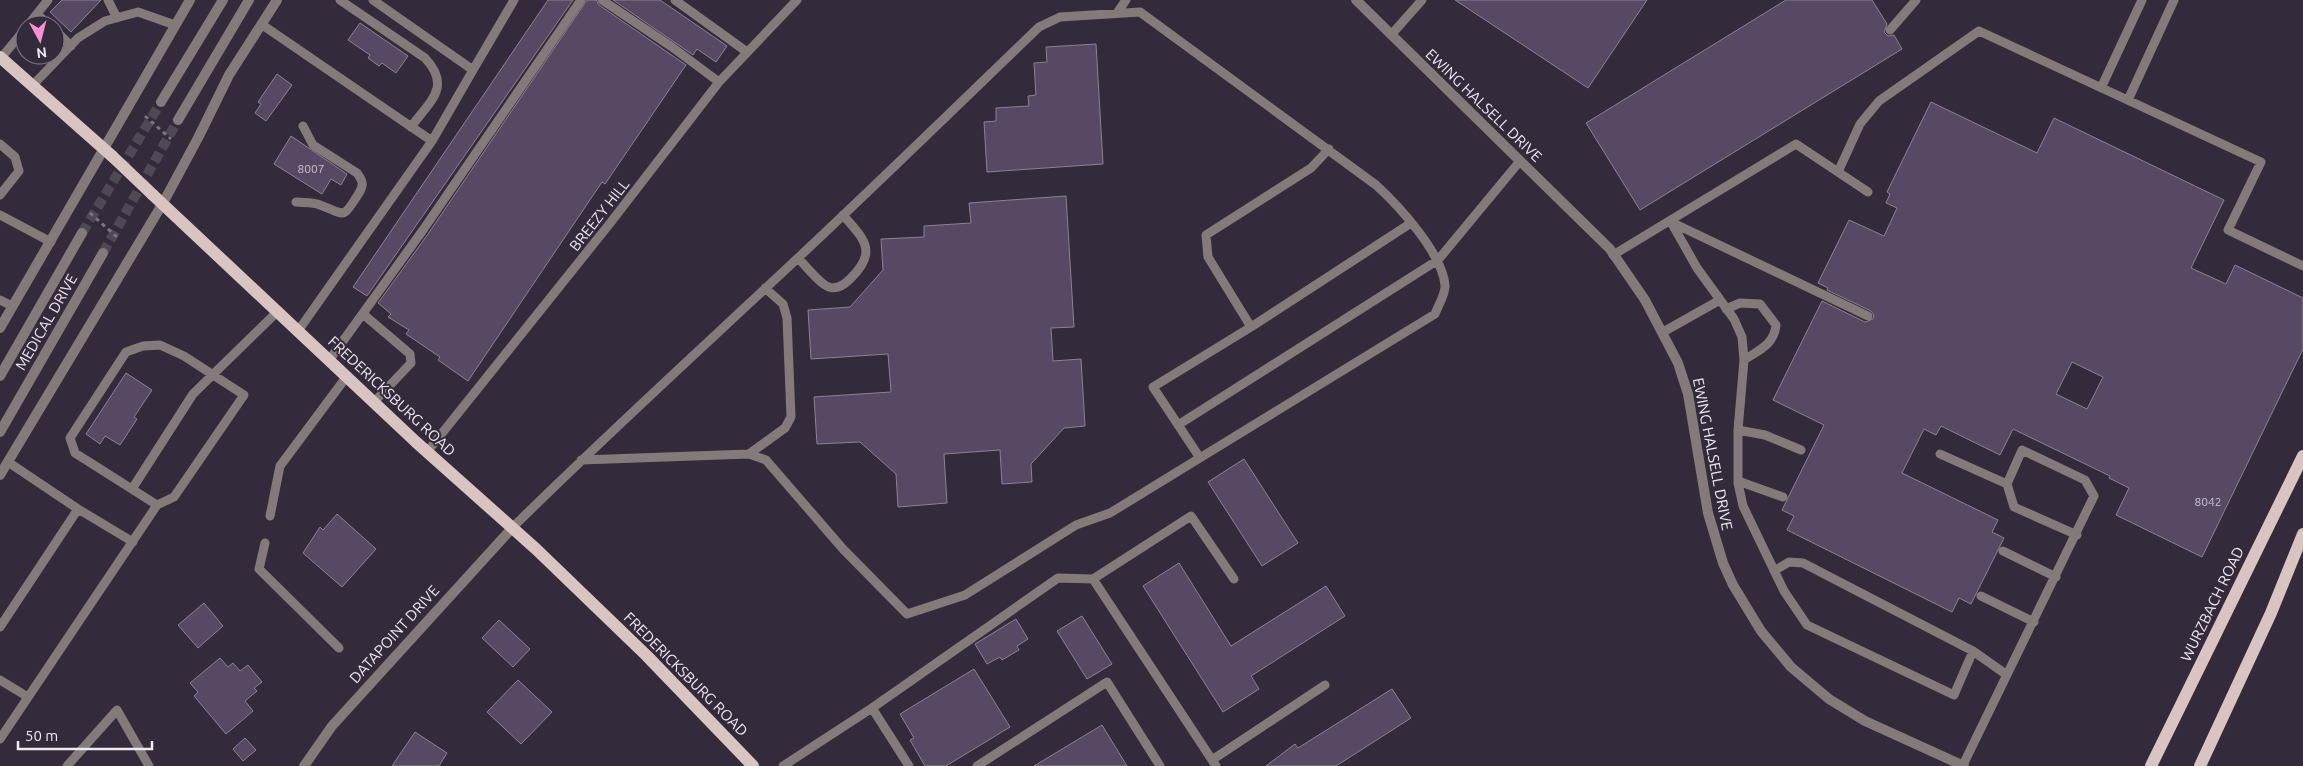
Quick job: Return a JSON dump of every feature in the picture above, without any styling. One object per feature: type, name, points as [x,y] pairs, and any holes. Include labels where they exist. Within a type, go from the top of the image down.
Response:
[{"type":"main road","name":"FREDERICKSBURG ROAD","points":[[0,58],[108,152],[427,452],[513,527],[647,656],[753,766]]},
{"type":"main road","name":"WURZBACH ROAD","points":[[2150,764],[2303,456]]},
{"type":"main road","points":[[2200,766],[2271,613],[2303,534]]},
{"type":"street","points":[[0,328],[51,242],[108,152],[190,0]]},
{"type":"street","points":[[161,102],[223,0]]},
{"type":"street","points":[[178,120],[249,0]]},
{"type":"street","points":[[0,475],[158,199],[198,138],[229,75],[277,0]]},
{"type":"street","name":"EWING HALSELL DRIVE","points":[[1356,0],[1614,254],[1645,300],[1678,363],[1688,394],[1708,514],[1718,550],[1733,585],[1761,631],[1791,667],[1829,699],[1866,722],[1963,766]]},
{"type":"street","name":"MEDICAL DRIVE","points":[[0,376],[82,232]]},
{"type":"street","name":"MEDICAL DRIVE","points":[[0,432],[103,253]]},
{"type":"street","name":"DATAPOINT DRIVE","points":[[304,766],[332,726],[513,527]]},
{"type":"lane","points":[[37,14],[48,0]]},
{"type":"lane","points":[[108,0],[117,18]]},
{"type":"lane","points":[[340,0],[426,58],[434,68],[438,81],[438,90],[411,127]]},
{"type":"lane","points":[[373,0],[473,70]]},
{"type":"lane","points":[[298,331],[432,141],[514,0]]},
{"type":"lane","points":[[330,360],[423,230],[581,0]]},
{"type":"lane","points":[[602,0],[672,47],[719,82]]},
{"type":"lane","points":[[675,0],[747,52]]},
{"type":"lane","name":"BREEZY HILL","points":[[427,452],[611,222],[719,82],[797,0]]},
{"type":"lane","points":[[1117,14],[1126,0]]},
{"type":"lane","points":[[1391,35],[1422,0]]},
{"type":"lane","points":[[1890,30],[1916,0]]},
{"type":"lane","points":[[2101,88],[2142,0]]},
{"type":"lane","points":[[2128,100],[2174,0]]},
{"type":"lane","points":[[32,86],[78,38],[105,21],[138,12],[175,25]]},
{"type":"lane","points":[[513,527],[582,460],[844,215],[1039,27],[1060,18],[1140,12],[1369,179],[1397,204],[1438,260],[1446,286],[1435,314],[1110,513],[1076,525],[965,596],[907,614],[843,549],[766,460],[749,454],[582,460]]},
{"type":"lane","points":[[261,24],[432,141]]},
{"type":"lane","points":[[1838,172],[1860,124],[1879,101],[1979,31],[2261,162],[2228,230],[2303,266]]},
{"type":"lane","points":[[65,39],[72,46]]},
{"type":"lane","points":[[0,58],[15,41]]},
{"type":"lane","points":[[296,202],[319,204],[336,214],[343,213],[350,209],[363,186],[362,179],[357,172],[314,145],[303,126]]},
{"type":"lane","points":[[0,144],[15,157],[19,171],[0,195]]},
{"type":"lane","points":[[1614,254],[1671,222],[1796,144],[1868,192]]},
{"type":"lane","points":[[1251,326],[1208,257],[1206,235],[1311,168],[1329,150]]},
{"type":"lane","points":[[1178,425],[1438,260],[1520,161]]},
{"type":"lane","points":[[0,214],[51,242]]},
{"type":"lane","points":[[798,258],[828,287],[836,288],[843,285],[863,267],[866,256],[862,237],[844,215]]},
{"type":"lane","points":[[1671,222],[1697,268],[1734,319],[1742,337],[1744,360],[1738,430],[1738,481],[1743,506],[1784,592],[1807,625],[1954,695],[1973,651]]},
{"type":"lane","points":[[1671,222],[1868,316]]},
{"type":"lane","points":[[1200,458],[1153,387],[1411,223]]},
{"type":"lane","points":[[749,454],[785,428],[791,417],[787,318],[783,304],[765,288]]},
{"type":"lane","points":[[0,300],[12,306]]},
{"type":"lane","points":[[1663,332],[1720,300]]},
{"type":"lane","points":[[1726,309],[1740,303],[1760,304],[1776,326],[1775,335],[1768,345],[1744,360]]},
{"type":"lane","points":[[132,489],[193,394],[211,373],[277,312]]},
{"type":"lane","points":[[363,314],[410,354],[411,363],[374,402]]},
{"type":"lane","points":[[0,739],[157,505],[174,497],[244,395],[184,356],[160,345],[143,346],[126,352],[70,438],[75,453],[157,505]]},
{"type":"lane","points":[[270,516],[280,466],[347,376]]},
{"type":"lane","points":[[1738,430],[1765,435],[1801,450]]},
{"type":"lane","points":[[1963,766],[2077,535],[2094,496],[2085,480],[2022,450],[2007,484],[2014,507],[2077,535]]},
{"type":"lane","points":[[1940,454],[2007,484]]},
{"type":"lane","points":[[8,462],[78,509],[133,542]]},
{"type":"lane","points":[[1738,481],[1783,497]]},
{"type":"lane","points":[[0,627],[78,509]]},
{"type":"lane","points":[[783,766],[872,708],[1058,578],[1093,579],[1191,516],[1234,580]]},
{"type":"lane","points":[[265,543],[260,569],[338,648]]},
{"type":"lane","points":[[2003,551],[2056,577]]},
{"type":"lane","points":[[1774,571],[1789,562],[1803,562],[1973,651],[2008,675]]},
{"type":"lane","points":[[1093,579],[1214,763],[1325,685]]},
{"type":"lane","points":[[1981,596],[2034,622]]},
{"type":"lane","points":[[0,680],[28,697]]},
{"type":"lane","points":[[977,766],[1107,682],[1160,766]]},
{"type":"lane","points":[[872,708],[910,766]]},
{"type":"lane","points":[[67,766],[117,710],[149,766]]},
{"type":"path","points":[[145,116],[171,139]]},
{"type":"path","points":[[90,213],[118,238]]},
{"type":"building","points":[[62,0],[101,0],[71,32],[65,26],[65,15],[53,15],[50,12]]},
{"type":"building","points":[[548,0],[573,0],[367,296],[353,287]]},
{"type":"building","points":[[587,0],[596,0],[599,5],[686,65],[605,184],[602,182],[468,381],[438,360],[440,357],[406,334],[409,330],[388,317],[391,314],[378,303],[428,234]]},
{"type":"building","points":[[613,0],[660,0],[727,46],[716,62],[697,49],[693,55]]},
{"type":"building","points":[[1455,0],[1647,0],[1588,88]]},
{"type":"building","points":[[1786,0],[1872,0],[1887,24],[1884,32],[1888,36],[1894,35],[1902,49],[1640,210],[1586,123]]},
{"type":"building","points":[[360,23],[408,56],[396,73],[382,63],[379,66],[368,58],[370,55],[348,40]]},
{"type":"building","points":[[1096,44],[1103,164],[987,172],[984,122],[996,121],[996,108],[1029,106],[1028,96],[1036,95],[1034,63],[1047,62],[1046,47]]},
{"type":"building","points":[[277,74],[292,85],[266,121],[255,113],[261,104],[258,102]]},
{"type":"building","points":[[1931,102],[2037,153],[2054,118],[2224,200],[2191,268],[2226,284],[2235,265],[2303,298],[2303,349],[2202,557],[2116,515],[2129,488],[2109,478],[2110,476],[2013,429],[2000,455],[1941,426],[1936,435],[1924,429],[1902,473],[1998,520],[1992,532],[2004,538],[1971,604],[1959,598],[1952,612],[1787,530],[1794,516],[1782,510],[1824,425],[1773,400],[1822,301],[1865,322],[1873,319],[1874,315],[1871,311],[1827,290],[1828,288],[1818,283],[1849,220],[1884,236],[1897,208],[1886,203],[1890,194],[1887,192]],"holes":[[[2072,362],[2103,377],[2087,409],[2056,394]]]},
{"type":"building","points":[[291,136],[347,174],[341,185],[331,179],[322,194],[274,164]]},
{"type":"building","points":[[1066,196],[1074,327],[1051,328],[1053,361],[1081,359],[1085,426],[1064,428],[1031,464],[1032,482],[1002,484],[1000,450],[944,454],[947,503],[898,507],[896,474],[860,442],[817,444],[814,397],[891,392],[888,354],[811,359],[808,310],[850,307],[883,270],[881,239],[924,237],[924,226],[971,223],[969,203]]},
{"type":"building","points":[[126,373],[152,390],[134,417],[137,419],[120,445],[105,436],[100,444],[86,434]]},
{"type":"building","points":[[1244,459],[1298,543],[1262,566],[1208,482]]},
{"type":"building","points":[[337,514],[376,549],[342,587],[303,553],[320,527],[323,530]]},
{"type":"building","points":[[1179,563],[1231,646],[1326,586],[1345,616],[1251,676],[1259,689],[1223,712],[1143,586]]},
{"type":"building","points":[[204,603],[223,626],[198,648],[178,625]]},
{"type":"building","points":[[1082,616],[1112,664],[1087,679],[1057,631]]},
{"type":"building","points":[[1016,619],[1028,639],[1017,646],[1019,650],[1002,660],[1000,657],[987,664],[975,644]]},
{"type":"building","points":[[499,620],[530,649],[513,667],[482,638]]},
{"type":"building","points":[[220,658],[228,667],[233,663],[240,671],[248,665],[262,682],[254,688],[257,691],[245,701],[253,711],[226,734],[194,696],[198,692],[190,683]]},
{"type":"building","points":[[974,669],[1010,727],[946,766],[925,766],[910,740],[914,738],[900,714]]},
{"type":"building","points":[[518,680],[552,712],[521,744],[487,712]]},
{"type":"building","points":[[1392,689],[1411,718],[1336,766],[1266,766],[1295,744],[1298,748]]},
{"type":"building","points":[[1102,725],[1127,766],[1034,766]]},
{"type":"building","points":[[415,732],[447,753],[439,766],[392,766]]},
{"type":"building","points":[[245,738],[256,750],[243,761],[233,749]]},
{"type":"tunnel","points":[[82,233],[161,102]]},
{"type":"tunnel","points":[[103,253],[178,120]]}]
